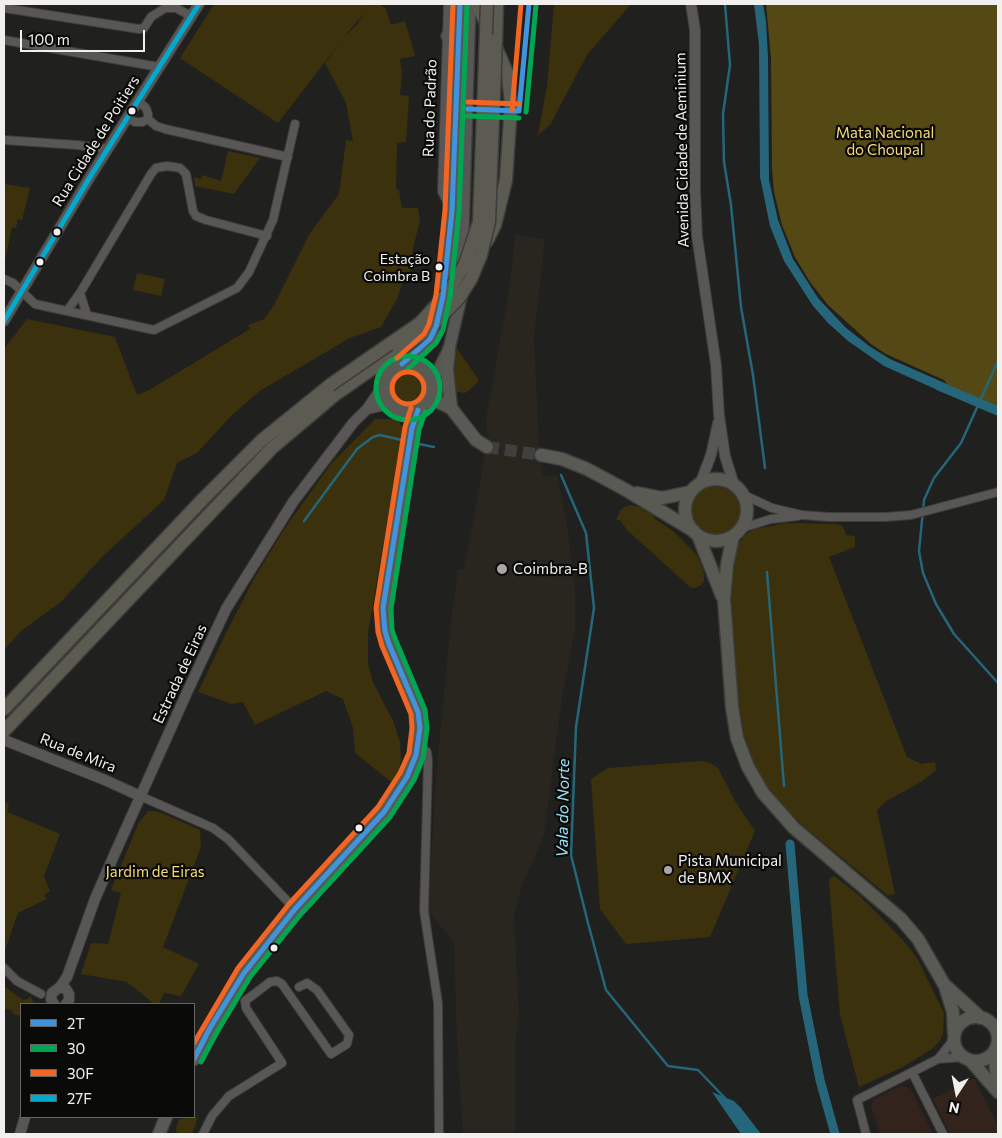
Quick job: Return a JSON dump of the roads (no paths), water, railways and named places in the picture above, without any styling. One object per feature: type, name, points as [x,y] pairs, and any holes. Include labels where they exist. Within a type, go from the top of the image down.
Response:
[{"type":"highway","points":[[4,731],[272,448],[333,389],[428,330],[459,298],[471,279],[495,225],[506,180],[511,104],[508,75],[477,4]]},
{"type":"highway","points":[[4,709],[203,499],[262,440],[333,389],[420,322],[450,290],[465,264],[478,222],[487,4]]},
{"type":"highway","points":[[481,255],[488,222],[497,4]]},
{"type":"main road","points":[[450,404],[447,370],[449,349],[461,299],[470,4]]},
{"type":"main road","points":[[447,36],[460,8]]},
{"type":"main road","name":"Rua do Padrão","points":[[402,364],[430,339],[436,327],[446,278],[452,211],[460,8]]},
{"type":"main road","points":[[449,349],[432,382],[430,398],[427,404],[412,411],[395,408],[386,398],[384,384],[390,371],[402,364],[416,364],[423,368],[432,382],[476,440],[487,448]]},
{"type":"main road","points":[[430,398],[450,404]]},
{"type":"main road","points":[[195,1058],[214,1021],[244,973],[295,909],[384,812],[412,767],[419,744],[418,712],[389,644],[385,630],[383,608],[412,431],[412,411]]},
{"type":"main road","points":[[540,455],[557,458],[577,465],[626,490],[712,541],[726,540],[737,532]]},
{"type":"main road","points":[[626,490],[662,498],[695,488],[714,479],[728,481],[744,495],[748,512],[737,532],[727,565],[724,599],[732,707],[742,753],[763,793],[794,828],[901,919],[918,939],[946,986],[953,1012],[954,1036],[958,1052],[998,1092]]},
{"type":"main road","points":[[695,488],[686,505],[686,519],[696,533],[712,566],[724,599]]},
{"type":"main road","points":[[946,986],[981,1018],[994,1026],[998,1038],[998,1044],[994,1052],[984,1060],[967,1059]]},
{"type":"main road","points":[[954,1036],[957,1027],[968,1018],[981,1018]]},
{"type":"main road","points":[[994,1052],[998,1087]]},
{"type":"main road","points":[[159,1134],[166,1118]]},
{"type":"street","name":"Rua Cidade de Poitiers","points":[[4,321],[127,118],[200,4]]},
{"type":"street","name":"Rua do Padrão","points":[[448,4],[442,192],[452,211]]},
{"type":"street","name":"Avenida Cidade de Aeminium","points":[[691,4],[695,30],[696,228],[716,365],[719,415],[725,456],[734,485]]},
{"type":"street","points":[[4,8],[139,29],[144,28],[151,17],[165,8],[176,8],[191,16]]},
{"type":"street","points":[[4,40],[159,67]]},
{"type":"street","points":[[138,101],[146,108],[148,119],[156,126],[288,157]]},
{"type":"street","points":[[127,118],[135,122],[142,122],[148,119]]},
{"type":"street","points":[[4,279],[13,283],[35,304],[154,330],[237,288],[249,272],[273,220],[295,124]]},
{"type":"street","points":[[4,140],[108,149]]},
{"type":"street","points":[[66,311],[80,292],[156,168],[167,166],[180,168],[186,174],[192,210],[196,216],[267,236]]},
{"type":"street","points":[[80,292],[86,316]]},
{"type":"street","name":"Estrada de Eiras","points":[[67,1003],[70,997],[64,989],[66,977],[95,899],[226,609],[293,502],[353,423],[367,409],[384,384]]},
{"type":"street","points":[[367,409],[390,404]]},
{"type":"street","name":"Avenida Cidade de Aeminium","points":[[695,488],[711,455],[719,415]]},
{"type":"street","points":[[737,532],[771,520],[802,516],[911,515],[998,492]]},
{"type":"street","points":[[744,495],[772,508],[802,516]]},
{"type":"street","name":"Rua de Mira","points":[[4,740],[140,796]]},
{"type":"street","points":[[419,744],[427,752],[428,762],[424,911],[438,1003],[439,1134]]},
{"type":"street","points":[[140,796],[213,828],[228,839],[295,909]]},
{"type":"street","points":[[4,968],[17,981],[41,994]]},
{"type":"street","points":[[203,1134],[212,1116],[229,1096],[282,1063],[246,1008],[245,1001],[270,982],[282,984],[332,1054],[347,1044],[349,1035],[316,990],[306,982],[299,987]]},
{"type":"street","points":[[53,1003],[52,993],[64,989]]},
{"type":"street","points":[[938,1059],[954,1036]]},
{"type":"street","points":[[866,1134],[857,1100],[938,1059],[967,1059]]},
{"type":"street","points":[[912,1072],[943,1134]]},
{"type":"street","points":[[20,1134],[25,1118]]},
{"type":"water","points":[[754,4],[763,4],[766,21],[769,180],[778,220],[793,259],[818,298],[845,327],[869,346],[890,359],[947,384],[950,388],[948,392],[942,392],[884,366],[848,341],[813,306],[784,261],[770,226],[760,177],[759,45]]},
{"type":"water","points":[[712,1092],[734,1101],[761,1134],[741,1134]]},
{"type":"waterway","points":[[725,4],[730,65],[723,114],[724,162],[731,205],[741,307],[753,375],[765,468]]},
{"type":"waterway","points":[[998,361],[961,443],[934,478],[924,500],[919,551],[923,573],[936,604],[954,634],[998,683]]},
{"type":"waterway","points":[[939,386],[998,411]]},
{"type":"waterway","points":[[304,521],[357,449],[373,437],[380,435],[406,441]]},
{"type":"waterway","points":[[414,443],[434,447]]},
{"type":"waterway","name":"Vala do Norte","points":[[561,475],[586,533],[594,608],[576,727],[571,855],[588,923],[606,990],[668,1066],[698,1070],[725,1098]]},
{"type":"waterway","points":[[767,572],[784,786]]},
{"type":"waterway","points":[[790,844],[803,995],[820,1080],[835,1134]]},
{"type":"tunnel","points":[[487,447],[541,455]]},
{"type":"place","name":"Estação Coimbra B","points":[[439,267]]},
{"type":"place","name":"Coimbra-B","points":[[502,569]]},
{"type":"place","name":"Pista Municipal de BMX","points":[[668,870]]},
{"type":"park label","name":"Mata Nacional do Choupal","points":[[885,142]]},
{"type":"park label","name":"Jardim de Eiras","points":[[155,872]]}]
